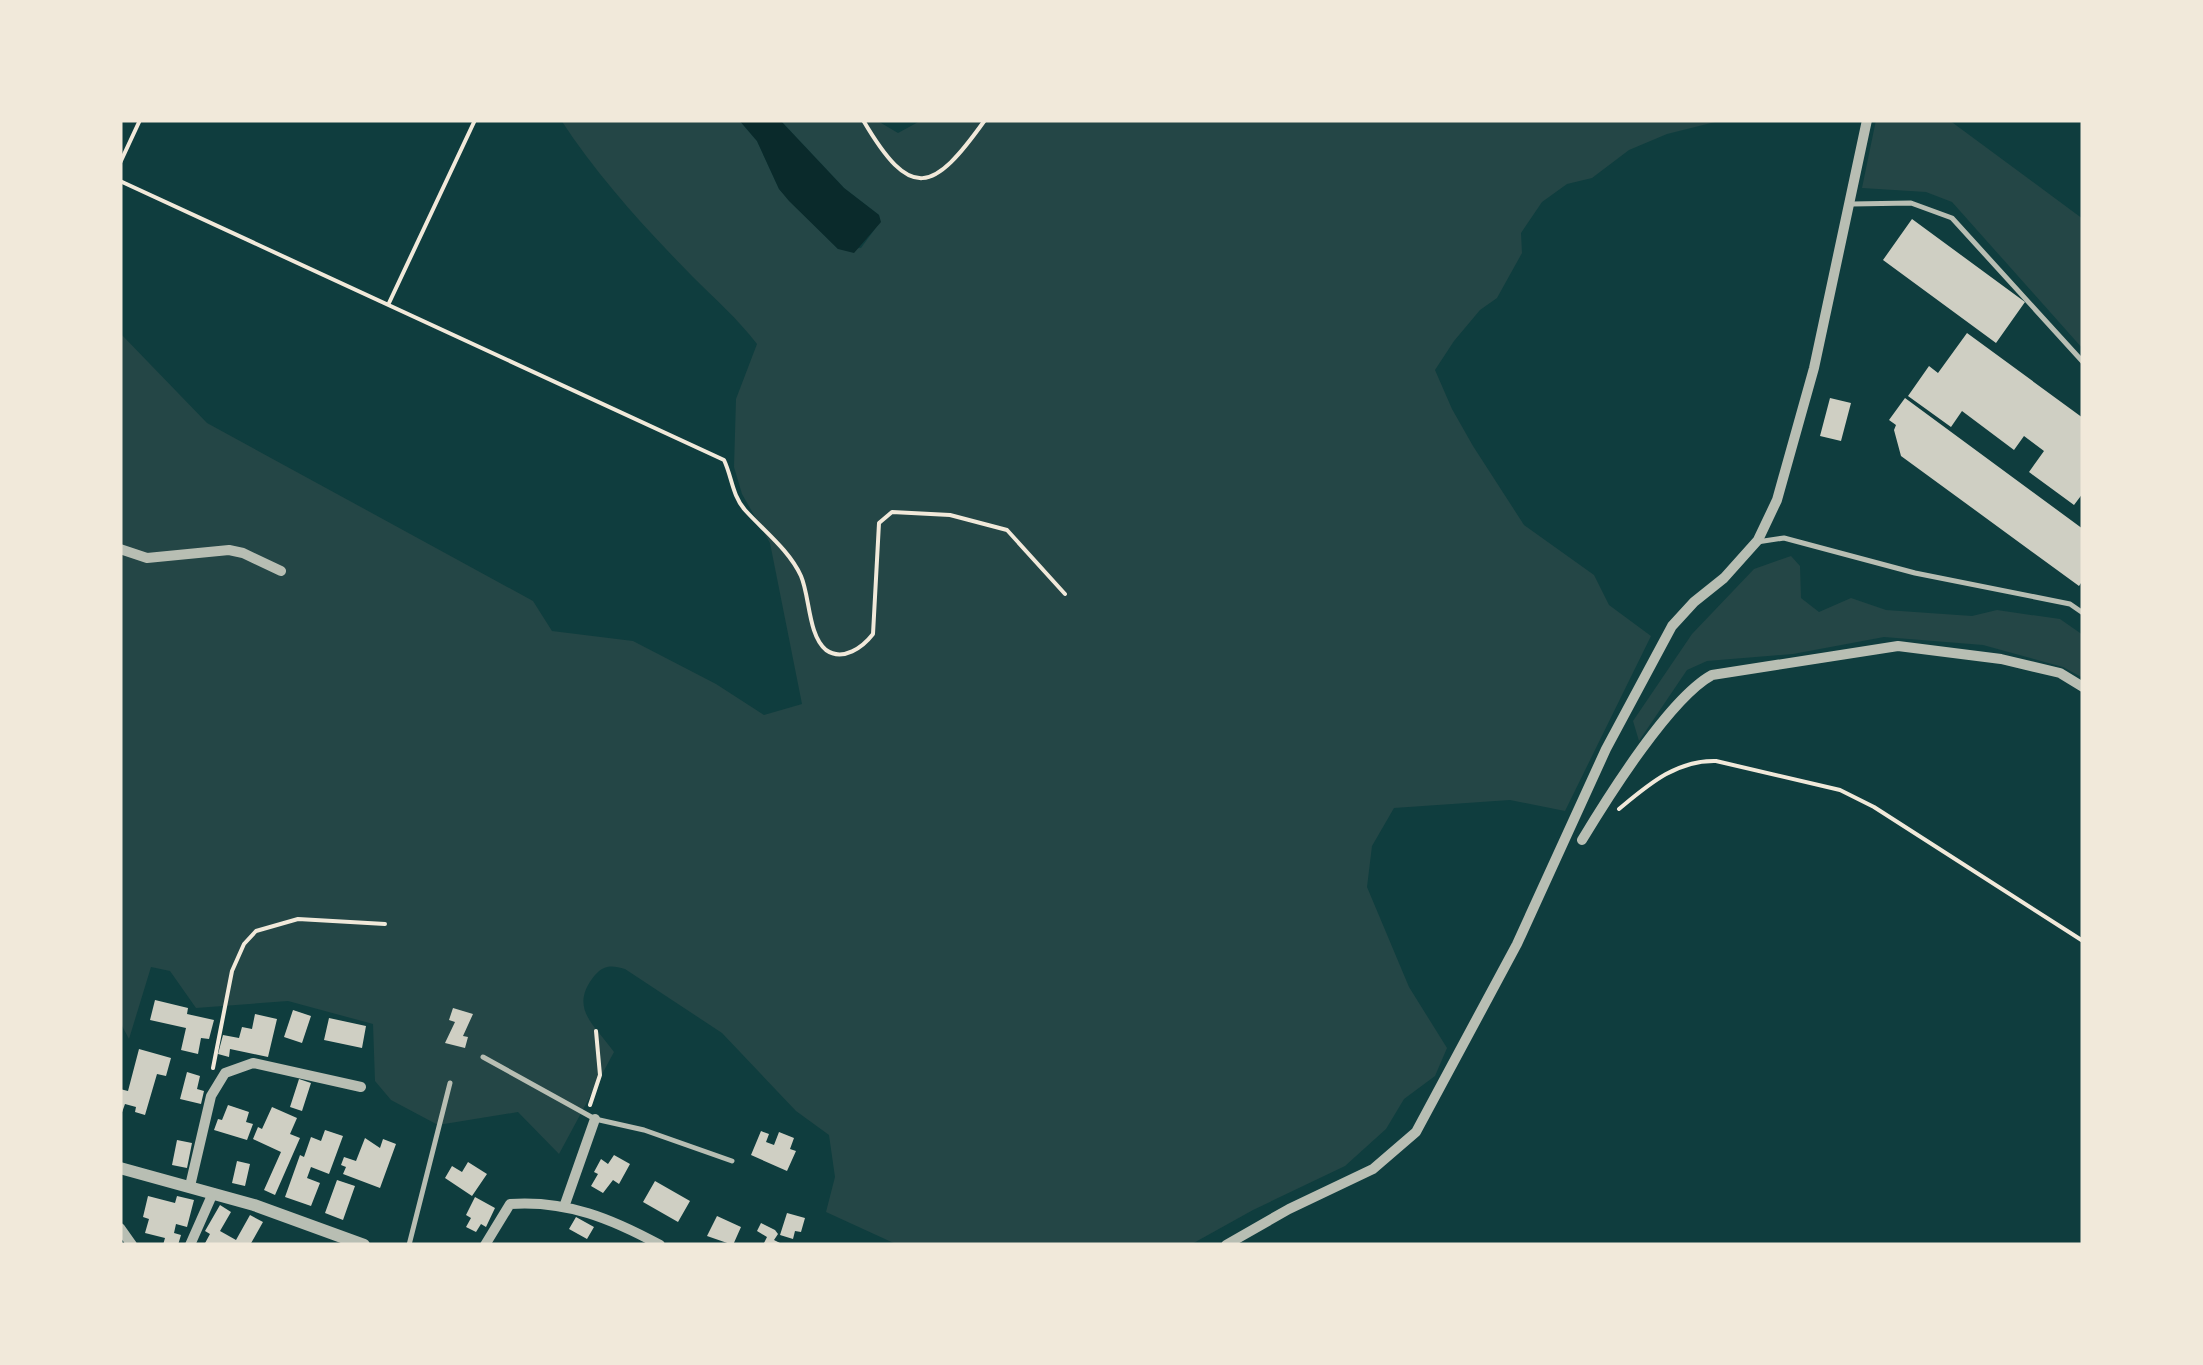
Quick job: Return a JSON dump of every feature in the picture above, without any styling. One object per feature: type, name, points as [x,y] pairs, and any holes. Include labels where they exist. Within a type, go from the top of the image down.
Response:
[{"type":"street","points":[[1226,1245],[1289,1209],[1373,1169],[1416,1132],[1517,944],[1606,749],[1656,653],[1672,626],[1724,578],[1755,542],[1777,500],[1814,368],[1867,120]]},
{"type":"street","points":[[120,549],[148,558],[230,550],[281,572]]},
{"type":"street","points":[[1582,840],[1646,745],[1697,683],[1712,675],[1898,646],[2001,659],[2060,673],[2083,686]]},
{"type":"street","points":[[190,1186],[205,1116],[217,1082],[237,1067],[253,1063],[361,1086]]},
{"type":"street","points":[[564,1207],[590,1116]]},
{"type":"street","points":[[120,1168],[214,1193],[342,1234],[364,1245]]},
{"type":"street","points":[[190,1245],[214,1193]]},
{"type":"street","points":[[485,1245],[510,1204],[564,1207],[613,1220],[660,1245]]},
{"type":"street","points":[[120,1228],[132,1245]]},
{"type":"lane","points":[[1850,204],[1911,202],[1952,218],[2083,362]]},
{"type":"lane","points":[[1755,542],[1784,538],[1914,574],[2070,604],[2083,613]]},
{"type":"lane","points":[[482,1057],[590,1116],[732,1160]]},
{"type":"lane","points":[[408,1245],[450,1083]]},
{"type":"path","points":[[120,163],[140,120]]},
{"type":"path","points":[[389,303],[475,120]]},
{"type":"path","points":[[863,120],[899,171],[912,179],[932,177],[954,160],[984,120]]},
{"type":"path","points":[[120,181],[724,460],[742,508],[781,548],[802,577],[818,636],[824,648],[837,654],[852,652],[866,644],[873,634],[879,523],[892,512],[950,515],[1007,530],[1066,594]]},
{"type":"path","points":[[1609,818],[1649,784],[1697,760],[1840,790],[1874,807],[2083,940]]},
{"type":"path","points":[[217,1082],[213,1052],[232,970],[244,944],[256,931],[298,919],[384,924]]},
{"type":"path","points":[[590,1116],[600,1076],[596,1031]]},
{"type":"shaded area","points":[[561,120],[739,120],[757,141],[779,189],[838,249],[861,248],[880,222],[879,215],[844,188],[780,120],[876,120],[898,133],[922,120],[1723,120],[1667,134],[1629,150],[1592,178],[1567,184],[1542,202],[1521,233],[1522,253],[1497,298],[1480,310],[1435,370],[1473,446],[1524,525],[1594,575],[1609,605],[1651,636],[1565,811],[1510,800],[1394,808],[1372,846],[1367,887],[1409,987],[1447,1048],[1435,1076],[1404,1099],[1386,1129],[1345,1166],[1190,1245],[898,1245],[826,1212],[835,1177],[829,1135],[796,1111],[722,1033],[625,969],[608,967],[598,972],[587,987],[587,1015],[614,1052],[559,1154],[518,1112],[438,1125],[391,1100],[375,1081],[373,1024],[288,1001],[196,1008],[170,971],[151,967],[129,1039],[120,1022],[120,333],[207,423],[533,601],[552,631],[633,641],[716,684],[764,715],[802,704],[770,543],[742,494],[734,467],[736,399],[757,344],[623,201]]},
{"type":"shaded area","points":[[739,120],[780,120],[844,188],[879,215],[881,222],[854,253],[838,249],[789,201],[779,189],[757,141]]},
{"type":"shaded area","points":[[1876,120],[1949,120],[2083,219],[2083,349],[1952,202],[1926,192],[1862,188]]},
{"type":"shaded area","points":[[1791,556],[1800,566],[1801,598],[1819,612],[1851,598],[1886,610],[1972,616],[1997,610],[2060,619],[2083,635],[2083,678],[2063,667],[1983,645],[1884,637],[1793,654],[1707,661],[1687,670],[1639,741],[1633,721],[1692,634],[1754,569]]},
{"type":"building","points":[[1912,219],[2025,302],[1996,343],[1883,260]]},
{"type":"building","points":[[1967,333],[2083,418],[2083,493],[2074,505],[2029,472],[2044,451],[2024,436],[2014,450],[1962,411],[1951,427],[1908,396],[1929,366],[1938,373]]},
{"type":"building","points":[[1830,398],[1851,403],[1841,441],[1820,436]]},
{"type":"building","points":[[1905,398],[2083,529],[2083,580],[2079,586],[1901,456],[1896,425],[1889,420]]},
{"type":"building","points":[[155,1000],[188,1008],[187,1014],[214,1020],[209,1039],[201,1038],[198,1054],[181,1050],[186,1028],[150,1020]]},
{"type":"building","points":[[453,1008],[473,1014],[463,1036],[468,1037],[465,1048],[445,1043],[455,1022],[449,1020]]},
{"type":"building","points":[[293,1010],[311,1016],[302,1043],[284,1037]]},
{"type":"building","points":[[255,1014],[277,1019],[268,1057],[230,1049],[229,1057],[218,1054],[223,1035],[239,1038],[242,1027],[252,1029]]},
{"type":"building","points":[[329,1018],[366,1026],[362,1048],[324,1040]]},
{"type":"building","points":[[139,1049],[171,1058],[166,1076],[157,1074],[145,1115],[125,1104],[120,1118],[120,1089],[128,1091]]},
{"type":"building","points":[[187,1072],[200,1076],[197,1089],[204,1091],[201,1104],[180,1099]]},
{"type":"building","points":[[299,1079],[311,1083],[302,1111],[290,1107]]},
{"type":"building","points":[[228,1105],[249,1112],[246,1122],[253,1124],[247,1140],[214,1130]]},
{"type":"building","points":[[272,1107],[297,1118],[290,1134],[300,1138],[275,1195],[264,1190],[281,1152],[253,1139]]},
{"type":"building","points":[[325,1130],[343,1136],[329,1174],[311,1167],[307,1178],[320,1183],[311,1206],[285,1197],[300,1155],[304,1157],[311,1137],[321,1141]]},
{"type":"building","points":[[761,1131],[769,1134],[766,1142],[774,1145],[779,1132],[794,1138],[790,1149],[796,1151],[787,1171],[751,1155]]},
{"type":"building","points":[[365,1138],[380,1148],[383,1139],[396,1144],[380,1188],[343,1174],[344,1157],[356,1161]]},
{"type":"building","points":[[177,1140],[192,1143],[187,1168],[172,1165]]},
{"type":"building","points":[[614,1155],[630,1164],[619,1184],[613,1180],[603,1193],[591,1186],[598,1174],[594,1172],[601,1159],[608,1164]]},
{"type":"building","points":[[237,1161],[250,1164],[245,1186],[232,1183]]},
{"type":"building","points":[[468,1162],[487,1174],[472,1196],[445,1178],[452,1166],[462,1172]]},
{"type":"building","points":[[337,1180],[355,1186],[343,1220],[325,1213]]},
{"type":"building","points":[[655,1181],[690,1201],[678,1222],[643,1202]]},
{"type":"building","points":[[148,1196],[175,1203],[177,1196],[194,1200],[187,1227],[176,1224],[174,1233],[181,1235],[178,1245],[163,1245],[165,1238],[145,1233],[149,1219],[143,1217]]},
{"type":"building","points":[[475,1197],[495,1208],[486,1227],[481,1224],[476,1232],[466,1227],[471,1218],[466,1215]]},
{"type":"building","points":[[220,1205],[231,1212],[220,1231],[236,1240],[250,1215],[263,1222],[250,1245],[204,1245],[210,1234],[205,1231]]},
{"type":"building","points":[[787,1213],[805,1218],[801,1232],[795,1231],[793,1239],[780,1235]]},
{"type":"building","points":[[717,1216],[741,1227],[733,1245],[707,1236]]},
{"type":"building","points":[[576,1217],[594,1227],[587,1239],[569,1229]]},
{"type":"building","points":[[761,1223],[775,1230],[778,1234],[774,1240],[784,1245],[763,1245],[767,1237],[757,1231]]}]
